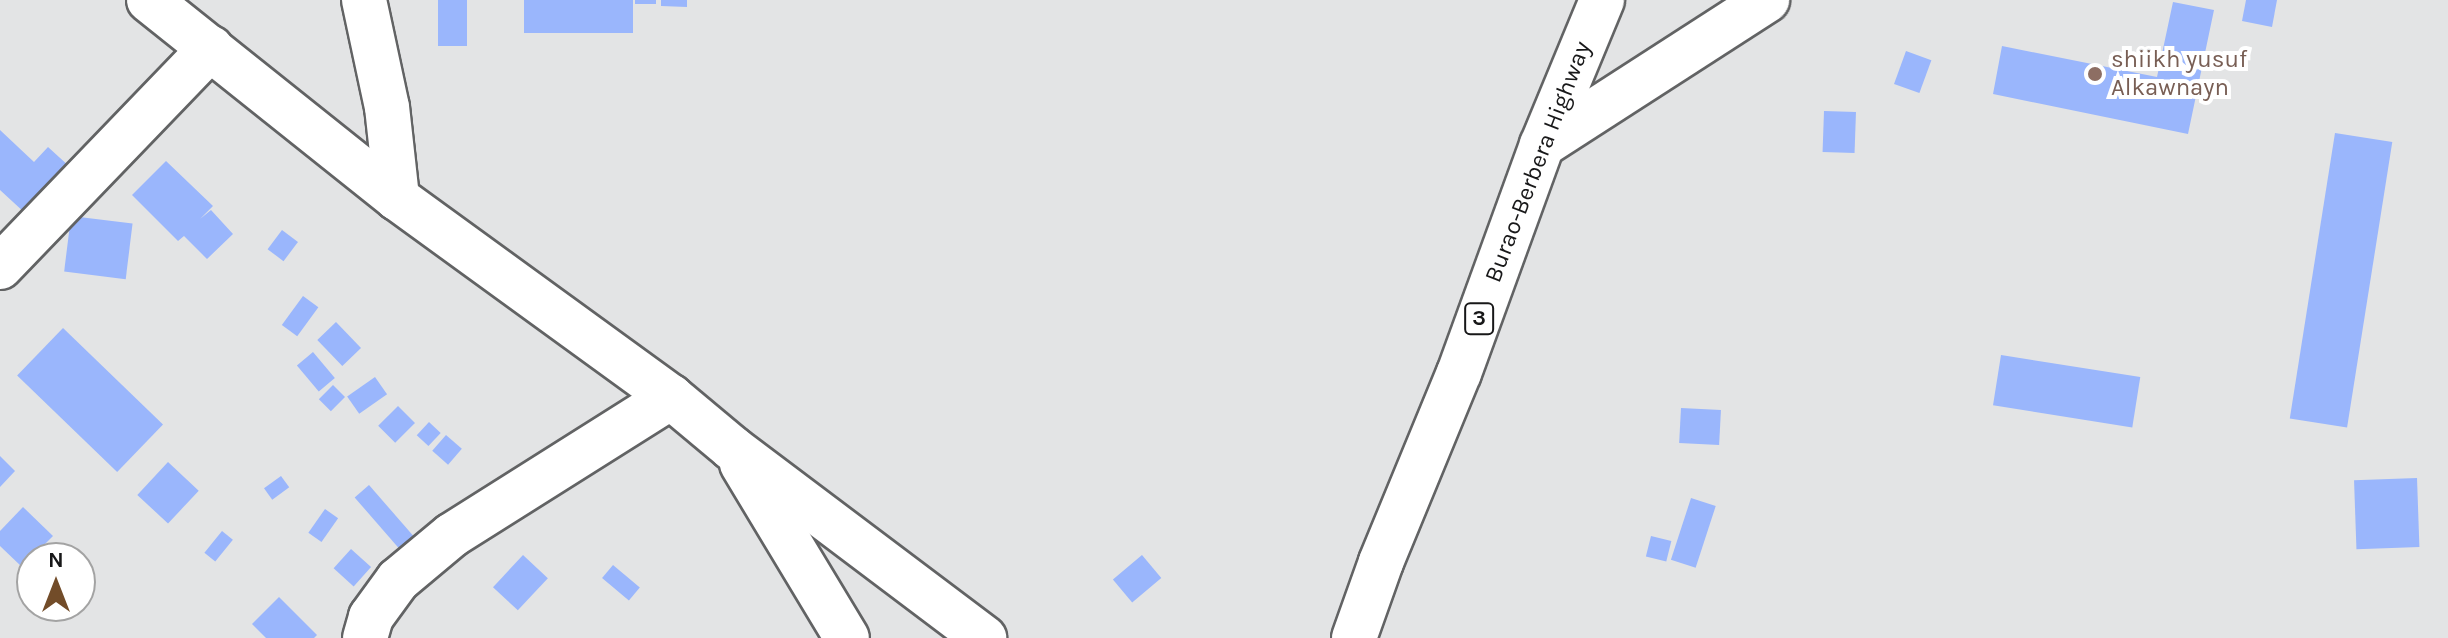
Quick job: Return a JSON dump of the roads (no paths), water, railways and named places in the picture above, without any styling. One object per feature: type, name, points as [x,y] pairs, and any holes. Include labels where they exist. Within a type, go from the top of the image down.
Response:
[{"type":"main road","points":[[149,0],[397,198],[671,397],[732,448],[984,638]]},
{"type":"main road","points":[[364,0],[387,107],[397,198]]},
{"type":"main road","name":"Burao-Berbera Highway","points":[[1354,638],[1381,562],[1459,373],[1542,145],[1602,0]]},
{"type":"main road","points":[[1542,145],[1767,0]]},
{"type":"main road","points":[[0,267],[8,263],[211,48]]},
{"type":"main road","points":[[365,638],[371,617],[398,580],[452,535],[671,397]]},
{"type":"main road","points":[[732,448],[847,638]]},
{"type":"place","name":"shiikh yusuf Alkawnayn","points":[[2095,74]]}]
